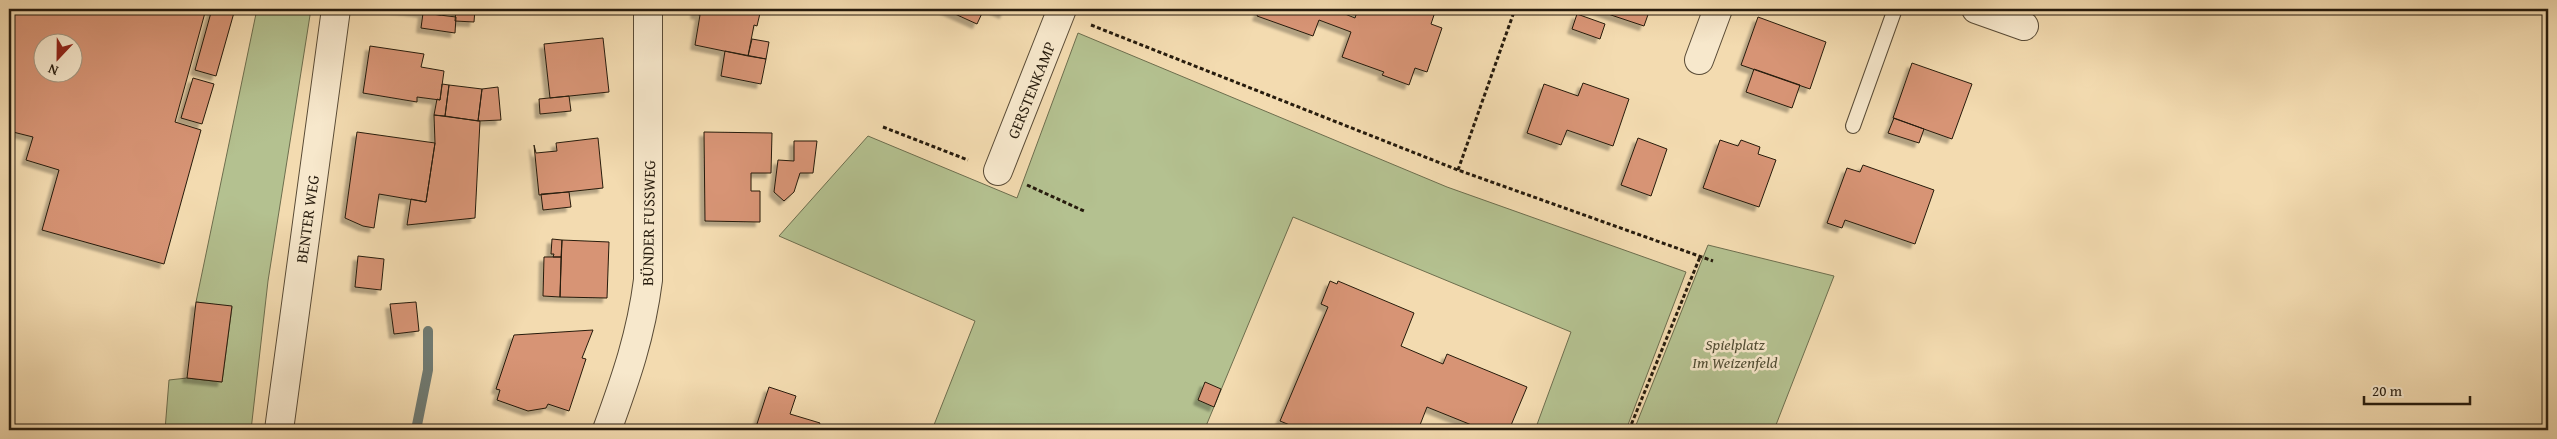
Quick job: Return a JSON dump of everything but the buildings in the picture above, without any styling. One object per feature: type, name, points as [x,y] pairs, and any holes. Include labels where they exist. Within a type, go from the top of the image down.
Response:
[{"type":"street","name":"BENTER WEG","points":[[279,430],[336,9]]},
{"type":"street","name":"BÜNDER FUSSWEG","points":[[607,430],[635,352],[644,318],[648,280],[648,9]]},
{"type":"street","points":[[1699,60],[1718,9]]},
{"type":"street","points":[[1976,9],[2024,26]]},
{"type":"street","name":"GERSTENKAMP","points":[[998,171],[1061,11]]},
{"type":"lane","points":[[1853,126],[1895,9]]},
{"type":"path","points":[[1458,170],[1515,9]]},
{"type":"path","points":[[1061,11],[1458,170],[1713,261]]},
{"type":"path","points":[[1629,430],[1700,256]]},
{"type":"green space","points":[[257,9],[311,9],[268,281],[251,430],[165,430],[169,380],[187,378],[222,382],[232,307],[196,302]]},
{"type":"green space","points":[[1078,33],[1447,187],[1686,272],[1626,430],[1535,430],[1571,332],[1293,217],[1206,426],[1214,430],[932,430],[975,321],[779,236],[868,136],[1017,198]]},
{"type":"green space","name":"Spielplatz Im Weizenfeld","points":[[1708,245],[1834,276],[1774,430],[1634,430]]},
{"type":"waterway","points":[[416,430],[428,370],[428,331]]}]
